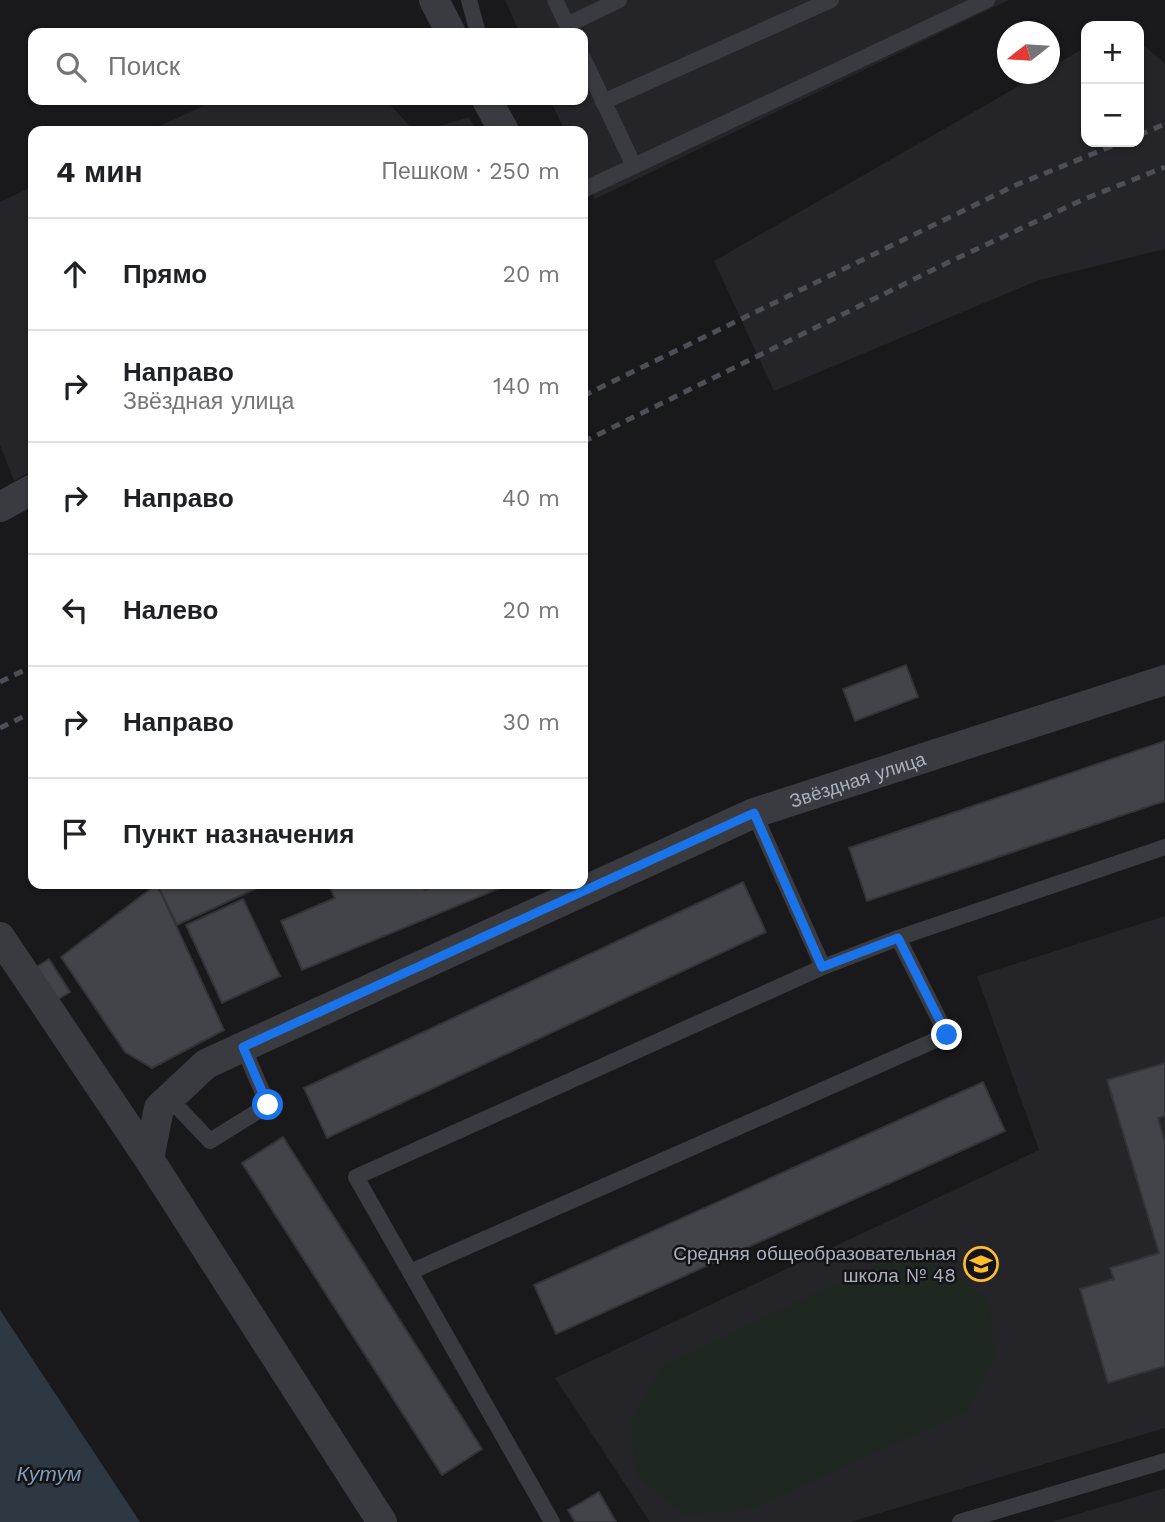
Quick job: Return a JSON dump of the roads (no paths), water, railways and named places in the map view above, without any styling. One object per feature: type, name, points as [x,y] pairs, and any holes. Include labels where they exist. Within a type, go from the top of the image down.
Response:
[{"type":"street","points":[[434,0],[448,28]]},
{"type":"street","points":[[490,105],[501,126]]},
{"type":"street","points":[[0,507],[28,492]]},
{"type":"street","name":"Звёздная улица","points":[[149,1159],[159,1108],[206,1064],[754,813],[1165,680]]},
{"type":"street","points":[[0,937],[149,1159],[382,1522]]},
{"type":"lane","points":[[469,0],[477,28]]},
{"type":"lane","points":[[555,0],[569,28]]},
{"type":"lane","points":[[571,28],[619,0]]},
{"type":"lane","points":[[603,103],[831,0]]},
{"type":"lane","points":[[588,188],[987,0]]},
{"type":"lane","points":[[588,69],[634,166]]},
{"type":"lane","points":[[498,105],[503,126]]},
{"type":"lane","points":[[754,813],[822,967]]},
{"type":"lane","points":[[552,1522],[356,1177],[822,967],[898,938],[1165,847]]},
{"type":"lane","points":[[410,1272],[947,1035],[898,938]]},
{"type":"lane","points":[[170,1098],[210,1141],[268,1105],[243,1047]]},
{"type":"lane","points":[[960,1522],[1165,1461]]},
{"type":"water","name":"Кутум","points":[[0,1310],[140,1522],[0,1522]]},
{"type":"railway","points":[[1144,133],[1165,124]]},
{"type":"railway","points":[[588,394],[1016,185],[1110,147]]},
{"type":"railway","points":[[588,440],[949,262],[1082,200],[1165,167]]},
{"type":"railway","points":[[0,682],[28,668]]},
{"type":"railway","points":[[0,728],[28,714]]},
{"type":"place","name":"Средняя общеобразовательная школа № 48","points":[[981,1264]]}]
